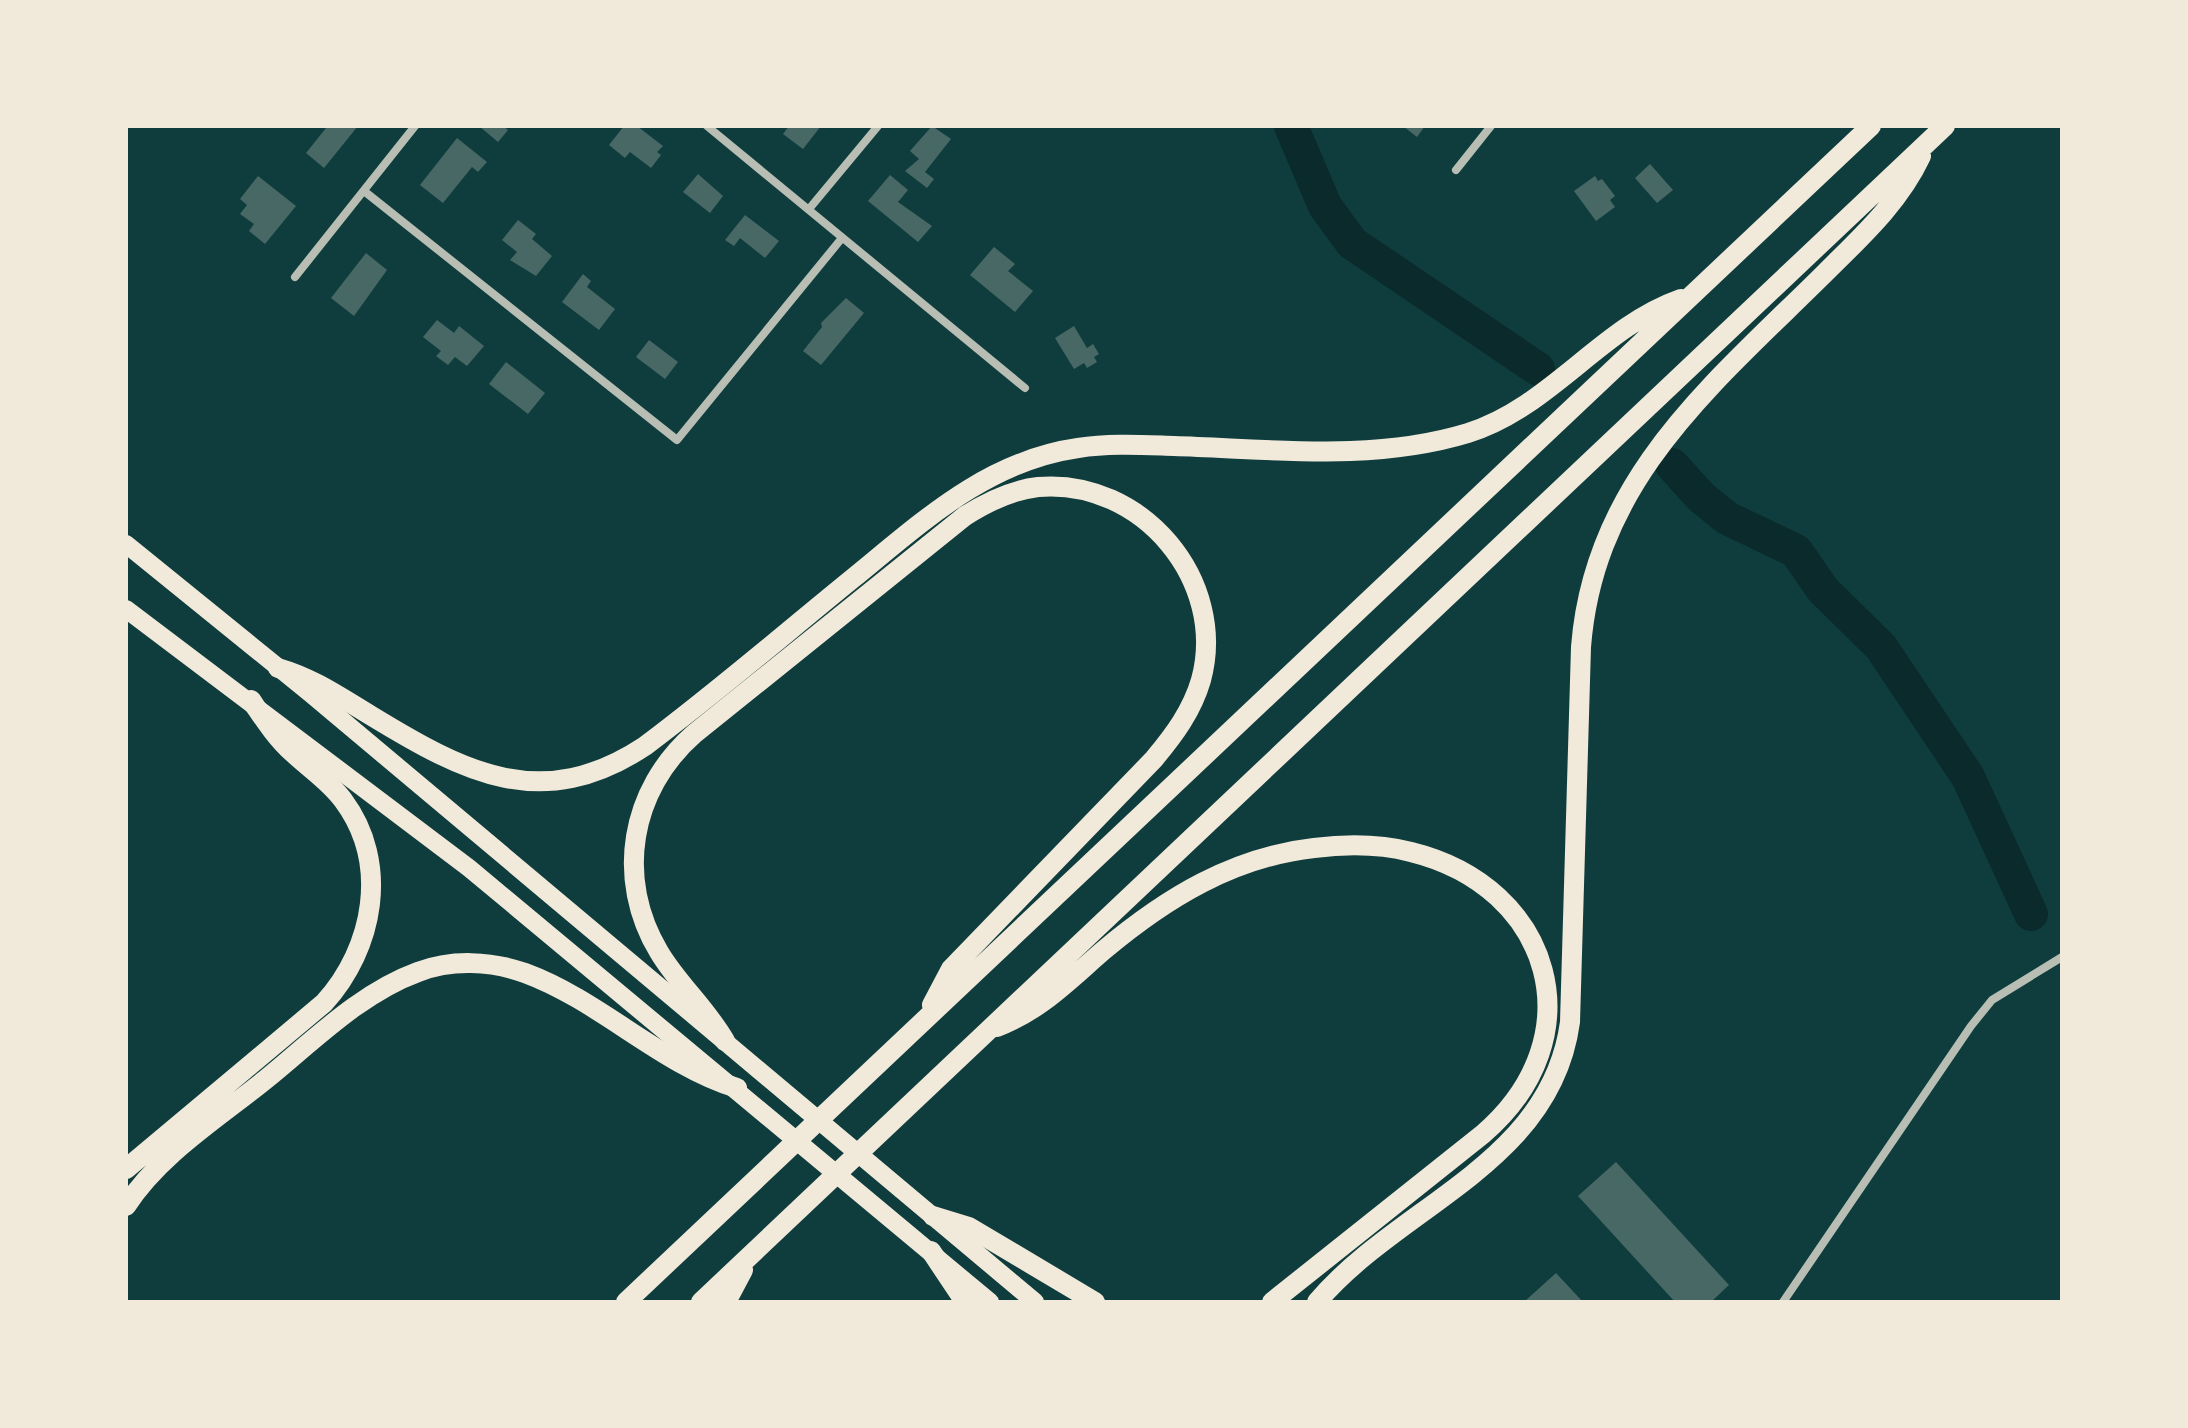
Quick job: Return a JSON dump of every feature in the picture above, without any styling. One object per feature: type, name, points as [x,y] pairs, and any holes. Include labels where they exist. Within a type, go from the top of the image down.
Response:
[{"type":"highway","points":[[626,1302],[1871,126]]},
{"type":"highway","points":[[701,1302],[1945,126]]},
{"type":"highway","points":[[1317,1302],[1521,1133],[1553,1086],[1565,1055],[1572,1004],[1582,626],[1592,574],[1607,530],[1629,488],[1665,438],[1891,206],[1927,143]]},
{"type":"highway","points":[[278,668],[314,681],[415,742],[474,770],[526,783],[572,780],[607,768],[645,746],[937,509],[1011,464],[1053,452],[1102,445],[1356,452],[1450,438],[1488,425],[1524,406],[1637,319],[1692,295]]},
{"type":"highway","points":[[725,1041],[660,953],[637,899],[633,867],[636,833],[646,800],[662,769],[694,734],[965,516],[997,498],[1034,488],[1073,488],[1102,496],[1128,508],[1157,529],[1181,558],[1194,582],[1204,614],[1205,646],[1197,692],[1180,725],[1154,759],[951,969],[923,1020]]},
{"type":"highway","points":[[126,1169],[324,1003],[348,972],[364,937],[371,875],[357,824],[335,791],[281,741],[251,700]]},
{"type":"highway","points":[[985,1032],[1039,1007],[1124,934],[1181,894],[1220,873],[1271,856],[1338,846],[1402,850],[1446,865],[1501,900],[1532,939],[1546,982],[1547,1030],[1528,1083],[1509,1110],[1483,1134],[1272,1302]]},
{"type":"highway","points":[[126,1206],[170,1157],[356,1007],[405,977],[445,964],[498,966],[539,979],[593,1007],[692,1071],[745,1095]]},
{"type":"highway","points":[[933,1216],[969,1227],[1095,1302]]},
{"type":"highway","points":[[931,1251],[965,1302]]},
{"type":"highway","points":[[726,1302],[750,1256]]},
{"type":"main road","points":[[129,545],[1035,1302]]},
{"type":"main road","points":[[126,609],[447,850],[990,1302]]},
{"type":"main road","points":[[126,623],[161,634]]},
{"type":"street","points":[[295,277],[415,126]]},
{"type":"street","points":[[707,126],[1025,388]]},
{"type":"street","points":[[809,209],[878,126]]},
{"type":"street","points":[[1456,170],[1491,126]]},
{"type":"street","points":[[364,191],[677,440],[842,238]]},
{"type":"street","points":[[1783,1302],[1971,1026],[1992,1000],[2062,957]]},
{"type":"building","points":[[323,126],[358,126],[324,168],[306,153],[326,128]]},
{"type":"building","points":[[479,126],[503,126],[508,130],[498,142]]},
{"type":"building","points":[[624,126],[637,126],[663,146],[657,152],[661,155],[651,168],[630,152],[625,158],[609,145]]},
{"type":"building","points":[[789,126],[821,126],[803,149],[783,134]]},
{"type":"building","points":[[932,126],[951,139],[925,172],[934,179],[927,188],[905,171],[919,159],[910,151]]},
{"type":"building","points":[[1403,126],[1425,126],[1417,137]]},
{"type":"building","points":[[457,138],[487,162],[478,172],[472,167],[443,203],[420,185]]},
{"type":"building","points":[[1650,164],[1673,190],[1657,203],[1635,178]]},
{"type":"building","points":[[698,174],[723,196],[710,213],[683,192]]},
{"type":"building","points":[[890,175],[908,190],[898,202],[932,226],[918,242],[868,201]]},
{"type":"building","points":[[258,176],[296,206],[265,244],[249,231],[254,224],[240,214],[247,205],[240,199]]},
{"type":"building","points":[[1595,176],[1598,181],[1602,179],[1615,196],[1610,200],[1615,207],[1596,221],[1574,191]]},
{"type":"building","points":[[745,215],[779,241],[765,258],[740,238],[734,246],[725,240]]},
{"type":"building","points":[[518,220],[536,234],[532,239],[552,256],[536,276],[510,260],[517,252],[502,240]]},
{"type":"building","points":[[994,247],[1015,264],[1008,271],[1033,291],[1015,312],[970,275]]},
{"type":"building","points":[[366,253],[387,270],[354,316],[331,298]]},
{"type":"building","points":[[583,274],[591,281],[587,287],[615,309],[599,330],[562,302]]},
{"type":"building","points":[[846,298],[864,313],[821,365],[803,351],[822,327],[821,323]]},
{"type":"building","points":[[437,320],[454,333],[459,326],[484,346],[467,366],[455,357],[448,365],[436,356],[441,351],[423,337]]},
{"type":"building","points":[[1074,326],[1087,348],[1093,344],[1099,354],[1094,357],[1097,362],[1087,368],[1084,363],[1074,369],[1055,338]]},
{"type":"building","points":[[649,340],[678,362],[665,379],[636,357]]},
{"type":"building","points":[[506,362],[545,393],[528,414],[489,384]]},
{"type":"building","points":[[1616,1162],[1729,1285],[1711,1302],[1675,1302],[1578,1196]]},
{"type":"building","points":[[1556,1273],[1583,1302],[1524,1302]]},
{"type":"waterway","points":[[1291,126],[1325,206],[1352,243],[1538,369]]},
{"type":"waterway","points":[[1672,465],[1701,497],[1727,518],[1796,551],[1823,590],[1881,647],[1968,777],[2031,914]]}]
